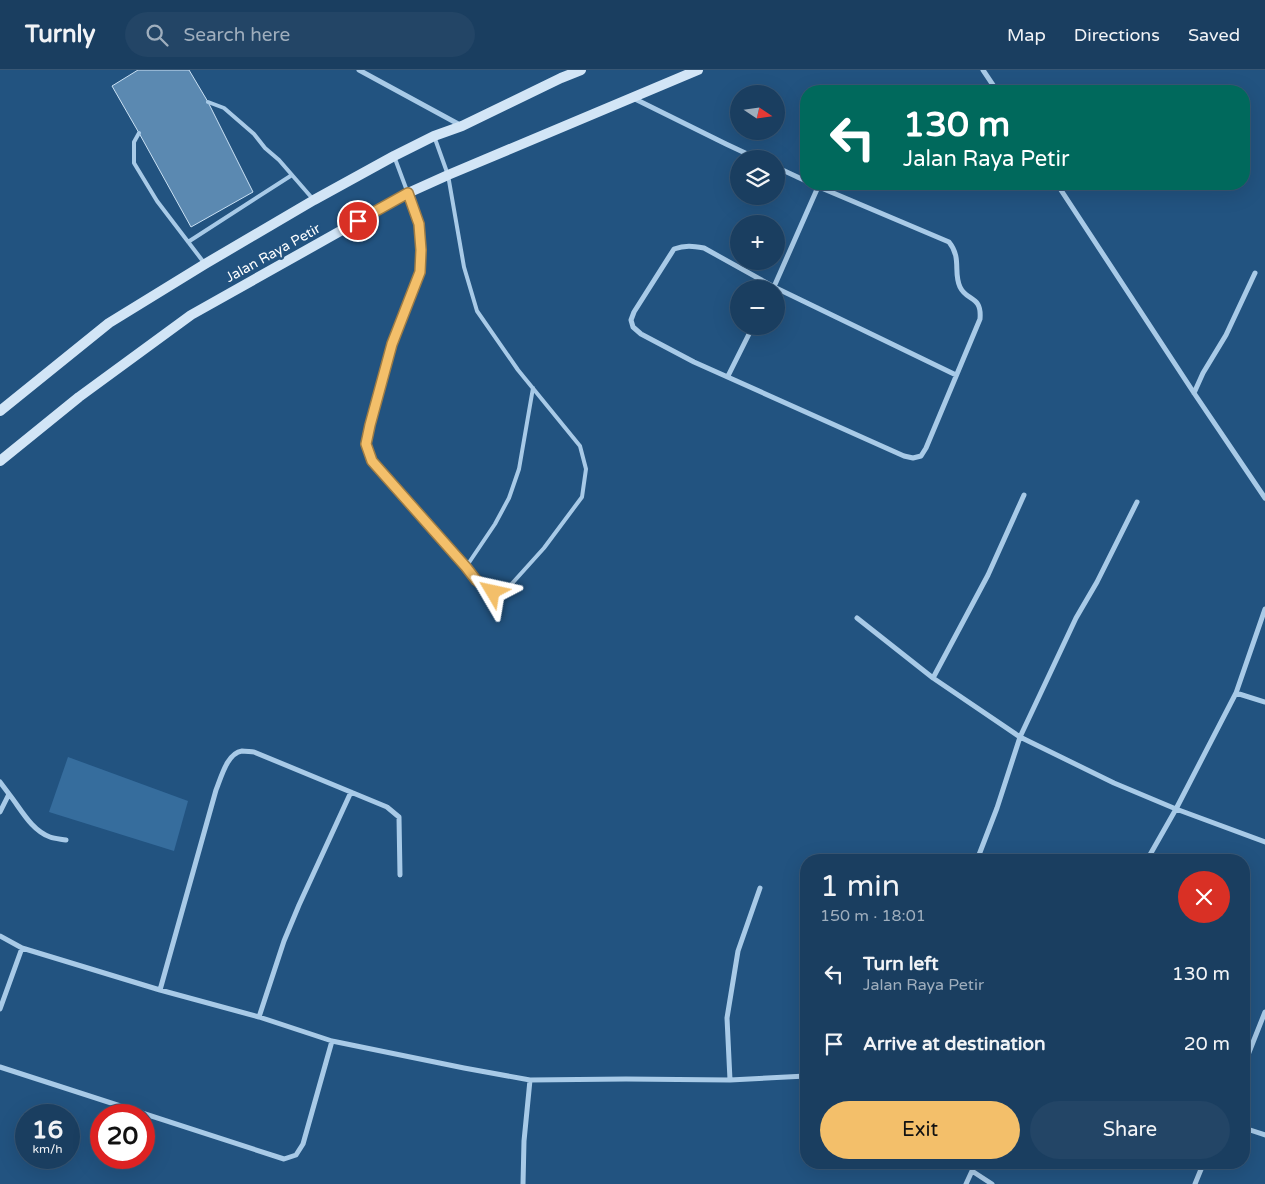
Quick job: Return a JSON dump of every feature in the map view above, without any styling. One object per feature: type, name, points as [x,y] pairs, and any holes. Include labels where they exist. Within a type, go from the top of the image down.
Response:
[{"type":"main road","name":"Jalan Raya Petir","points":[[0,411],[109,323],[314,200],[434,136],[462,126],[581,70]]},
{"type":"main road","name":"Jalan Raya Petir","points":[[0,461],[79,397],[191,315],[408,193],[698,70]]},
{"type":"street","points":[[359,70],[462,126]]},
{"type":"street","points":[[983,70],[993,85]]},
{"type":"street","points":[[633,97],[740,150]]},
{"type":"street","points":[[785,171],[800,178]]},
{"type":"street","points":[[777,280],[817,190]]},
{"type":"street","points":[[759,280],[704,248],[683,246],[674,249],[634,312],[631,320],[633,328],[694,362],[904,456],[913,458],[921,456],[980,319],[980,307],[960,287],[957,261],[952,246],[948,242],[825,190]]},
{"type":"street","points":[[1061,190],[1265,498]]},
{"type":"street","points":[[1194,393],[1203,373],[1226,335],[1255,273]]},
{"type":"street","points":[[785,294],[956,375]]},
{"type":"street","points":[[728,376],[748,335]]},
{"type":"street","points":[[933,678],[988,575],[1024,495]]},
{"type":"street","points":[[979,854],[997,808],[1020,737],[1076,618],[1097,582],[1137,502]]},
{"type":"street","points":[[1150,854],[1236,693],[1265,609]]},
{"type":"street","points":[[857,618],[933,678],[1020,737],[1114,783],[1176,809],[1265,842]]},
{"type":"street","points":[[1236,693],[1265,702]]},
{"type":"street","points":[[160,990],[216,790],[226,765],[234,755],[242,751],[254,752],[387,807],[400,817],[400,876]]},
{"type":"street","points":[[0,782],[40,832],[51,837],[66,840]]},
{"type":"street","points":[[259,1017],[284,941],[299,904],[351,792]]},
{"type":"street","points":[[0,812],[9,794]]},
{"type":"street","points":[[730,1080],[727,1018],[738,951],[760,888]]},
{"type":"street","points":[[0,936],[22,948],[160,990],[259,1017],[332,1041],[530,1080],[626,1078],[730,1080],[800,1076]]},
{"type":"street","points":[[0,1009],[22,948]]},
{"type":"street","points":[[1250,1049],[1265,1012]]},
{"type":"street","points":[[0,1067],[284,1159],[296,1155],[303,1144],[332,1041]]},
{"type":"street","points":[[523,1184],[524,1142],[530,1080]]},
{"type":"street","points":[[1250,1130],[1265,1136]]},
{"type":"street","points":[[1195,1184],[1201,1169]]},
{"type":"street","points":[[966,1184],[972,1171],[992,1184]]},
{"type":"lane","points":[[208,102],[224,108],[254,134],[314,200]]},
{"type":"lane","points":[[139,133],[134,142],[134,163],[157,201],[205,264]]},
{"type":"lane","points":[[394,156],[419,224],[420,272],[392,344],[366,444],[372,461],[476,580],[493,592],[508,588],[544,548],[582,497],[586,469],[580,446],[518,370],[477,311],[464,267],[448,175],[434,136]]},
{"type":"lane","points":[[188,242],[292,175]]},
{"type":"lane","points":[[466,567],[509,498],[518,469],[533,388]]},
{"type":"shaded area","points":[[68,757],[188,801],[174,851],[49,812]]},
{"type":"building","points":[[138,70],[189,70],[208,102],[253,192],[191,227],[112,86]]},
{"type":"route","points":[[358,221],[408,193],[419,224],[421,250],[420,272],[392,344],[370,425],[366,444],[372,461],[476,580],[493,592]]}]
